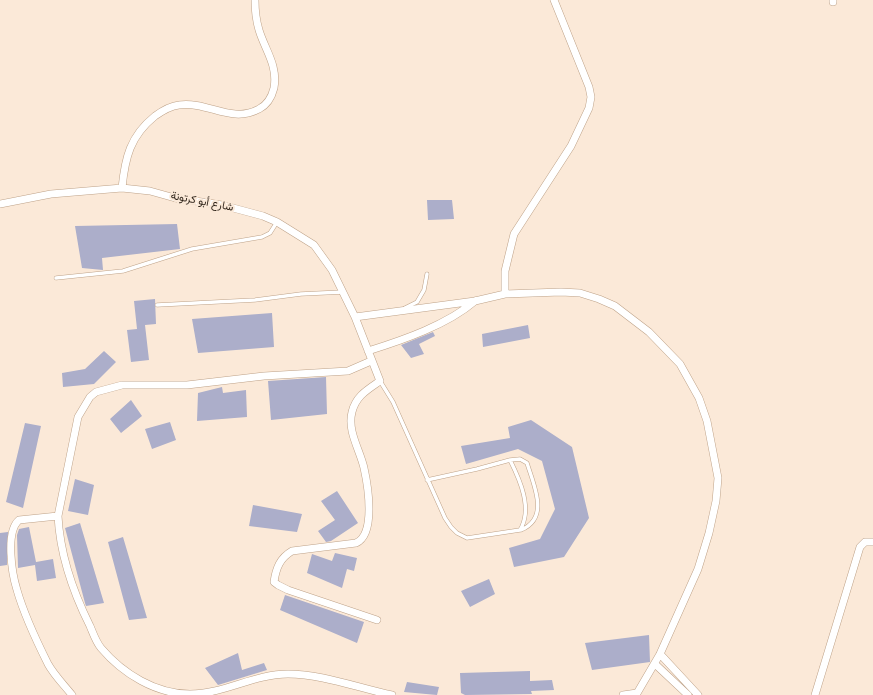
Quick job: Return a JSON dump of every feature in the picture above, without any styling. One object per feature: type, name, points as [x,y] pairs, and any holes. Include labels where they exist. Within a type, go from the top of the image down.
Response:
[{"type":"street","points":[[122,188],[127,156],[133,141],[140,130],[163,110],[180,105],[190,105],[202,106],[224,114],[244,115],[263,107],[268,101],[274,87],[274,67],[259,31],[255,12],[255,0]]},
{"type":"street","points":[[505,294],[505,270],[514,234],[571,146],[590,108],[591,102],[589,88],[554,0]]},
{"type":"street","name":"شارع أبو كرتونة","points":[[0,204],[65,192],[122,188],[150,191],[175,198],[222,205],[263,216],[277,222],[314,245],[332,270],[355,317],[371,362],[380,381]]},
{"type":"street","points":[[355,317],[475,301],[505,294],[561,292],[580,293],[615,306],[649,332],[680,364],[699,398],[712,444],[718,478],[716,501],[709,533],[698,569],[660,654],[636,694],[623,695]]},
{"type":"street","points":[[368,350],[400,340],[443,321],[464,310],[475,301]]},
{"type":"street","points":[[371,362],[348,371],[264,376],[186,385],[122,385],[96,392],[90,397],[78,417],[58,516],[59,531],[65,563],[81,609],[100,647],[143,683],[175,693],[190,694],[206,693],[252,679],[290,674],[392,695]]},
{"type":"street","points":[[377,620],[288,590],[274,582],[280,562],[285,555],[292,551],[356,543],[365,535],[368,524],[368,500],[364,469],[351,426],[351,417],[360,396],[380,381]]},
{"type":"street","points":[[58,516],[19,520],[15,524],[12,531],[11,545],[17,590],[48,665],[72,695]]},
{"type":"street","points":[[815,695],[860,547],[865,542],[873,542]]},
{"type":"street","points":[[660,654],[698,695]]},
{"type":"street","points":[[655,664],[688,695]]},
{"type":"lane","points":[[56,278],[123,271],[192,248],[262,237],[270,233],[277,222]]},
{"type":"lane","points":[[402,310],[417,302],[424,290],[427,274]]},
{"type":"lane","points":[[157,305],[255,300],[301,294],[342,292]]},
{"type":"lane","points":[[380,381],[393,402],[427,480],[451,527],[462,537],[486,536],[520,530],[534,522],[537,517],[538,506],[527,463],[520,459],[510,460],[478,469],[427,480]]},
{"type":"lane","points":[[510,460],[517,475],[526,511],[526,516],[520,530]]},
{"type":"building","points":[[427,200],[452,200],[454,219],[428,220]]},
{"type":"building","points":[[177,224],[180,249],[102,258],[103,270],[82,268],[75,226]]},
{"type":"building","points":[[155,299],[156,324],[145,325],[149,360],[131,362],[127,330],[137,329],[134,301]]},
{"type":"building","points":[[272,313],[274,347],[198,353],[192,319]]},
{"type":"building","points":[[528,325],[530,338],[483,347],[482,334]]},
{"type":"building","points":[[433,332],[435,336],[419,344],[424,354],[411,358],[401,345]]},
{"type":"building","points":[[104,351],[116,362],[94,384],[63,387],[62,373],[85,369]]},
{"type":"building","points":[[326,377],[327,414],[271,420],[268,381]]},
{"type":"building","points":[[222,387],[223,393],[246,390],[247,417],[197,421],[198,393]]},
{"type":"building","points":[[131,400],[142,416],[121,433],[110,419]]},
{"type":"building","points":[[531,420],[572,447],[589,518],[564,557],[514,567],[509,548],[540,539],[555,509],[542,461],[518,449],[466,464],[461,446],[510,438],[508,427]]},
{"type":"building","points":[[170,422],[176,440],[152,449],[145,429]]},
{"type":"building","points":[[25,423],[41,426],[23,508],[6,502]]},
{"type":"building","points":[[75,479],[94,485],[88,515],[68,511]]},
{"type":"building","points":[[337,491],[358,523],[331,541],[326,542],[318,531],[335,520],[321,501]]},
{"type":"building","points":[[253,505],[302,514],[297,532],[249,526]]},
{"type":"building","points":[[80,523],[104,603],[86,606],[85,603],[65,528]]},
{"type":"building","points":[[29,527],[36,562],[53,559],[56,578],[37,581],[35,565],[18,568],[17,535],[19,529]]},
{"type":"building","points":[[8,532],[7,565],[0,566],[0,533]]},
{"type":"building","points":[[123,537],[147,618],[129,620],[108,542]]},
{"type":"building","points":[[335,553],[357,558],[354,571],[347,569],[342,588],[307,573],[312,554],[332,561]]},
{"type":"building","points":[[489,579],[495,594],[470,607],[461,591]]},
{"type":"building","points":[[285,595],[364,622],[357,643],[280,610]]},
{"type":"building","points":[[649,635],[650,662],[592,670],[585,643]]},
{"type":"building","points":[[238,653],[242,670],[264,663],[267,670],[218,685],[205,668]]},
{"type":"building","points":[[530,671],[530,681],[552,680],[554,690],[531,691],[532,694],[465,695],[461,693],[460,673]]},
{"type":"building","points":[[407,682],[439,687],[437,695],[404,692]]}]
